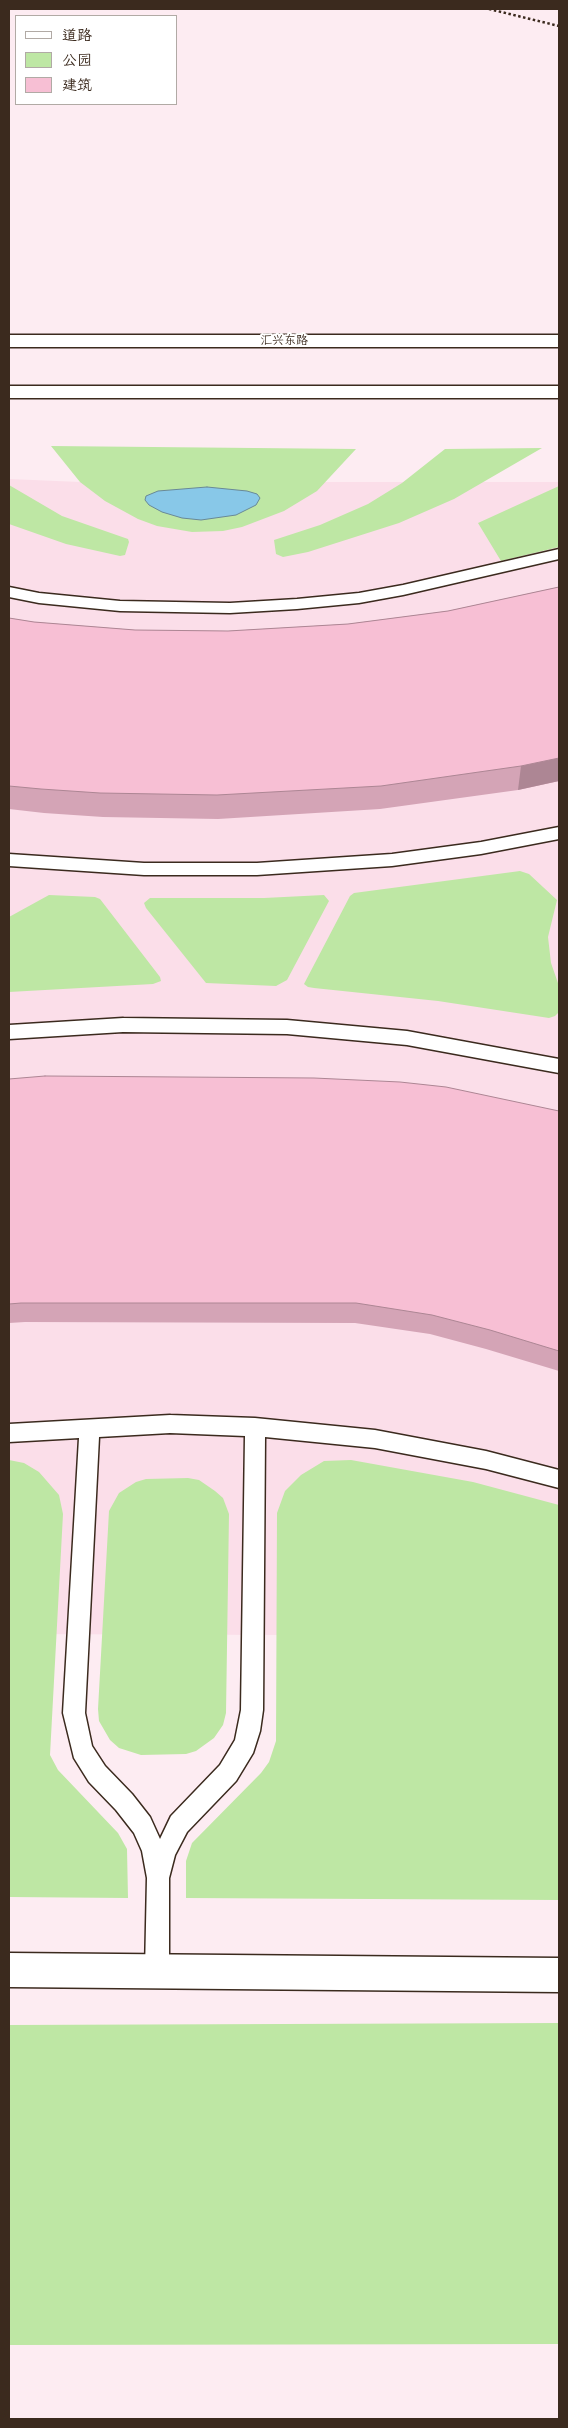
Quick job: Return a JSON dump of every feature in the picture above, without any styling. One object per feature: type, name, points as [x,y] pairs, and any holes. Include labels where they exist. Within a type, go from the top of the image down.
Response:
[{"type":"main road","name":"汇兴东路","points":[[9,341],[559,341]]},
{"type":"main road","points":[[9,392],[559,392]]},
{"type":"main road","points":[[9,1970],[559,1975]]},
{"type":"lane","points":[[9,592],[39,598],[120,606],[222,608],[297,604],[359,598],[412,589],[559,554]]},
{"type":"lane","points":[[9,860],[144,869],[257,869],[392,860],[481,848],[559,833]]},
{"type":"lane","points":[[9,1032],[123,1025],[286,1027],[407,1038],[559,1066]]},
{"type":"lane","points":[[9,1433],[170,1424],[255,1427],[384,1440],[486,1460],[559,1479]]},
{"type":"lane","points":[[90,1427],[74,1713],[82,1750],[97,1774],[124,1802],[142,1825],[153,1850],[158,1878],[157,1971]]},
{"type":"lane","points":[[158,1878],[165,1852],[179,1824],[228,1773],[245,1745],[250,1731],[252,1710],[255,1427]]},
{"type":"path","points":[[488,9],[559,26]]},
{"type":"shaded area","points":[[9,479],[80,482],[559,482],[559,1636],[9,1634]]},
{"type":"green space","points":[[51,446],[356,449],[317,491],[284,511],[242,527],[223,531],[192,532],[157,526],[138,519],[105,501],[80,482]]},
{"type":"green space","points":[[542,448],[454,499],[399,523],[308,552],[283,557],[276,554],[274,540],[320,525],[368,504],[402,483],[445,449]]},
{"type":"green space","points":[[9,485],[62,516],[128,539],[129,542],[125,555],[120,556],[66,544],[9,524]]},
{"type":"green space","points":[[559,486],[559,547],[501,561],[478,523]]},
{"type":"green space","points":[[520,871],[529,874],[557,900],[548,937],[551,963],[559,986],[559,1012],[555,1016],[549,1018],[438,1001],[314,988],[304,984],[350,896],[354,893]]},
{"type":"green space","points":[[49,895],[95,897],[100,899],[160,977],[161,981],[153,984],[9,992],[9,917]]},
{"type":"green space","points":[[324,895],[329,901],[287,980],[276,986],[206,983],[144,903],[150,898],[264,898]]},
{"type":"green space","points":[[9,1460],[24,1463],[39,1472],[59,1495],[63,1514],[50,1755],[58,1770],[118,1833],[127,1849],[128,1898],[9,1897]]},
{"type":"green space","points":[[351,1460],[473,1482],[559,1505],[559,1900],[186,1898],[186,1861],[192,1843],[261,1773],[269,1762],[276,1741],[277,1513],[285,1491],[301,1475],[324,1461]]},
{"type":"green space","points":[[188,1478],[199,1480],[223,1498],[229,1514],[226,1713],[223,1725],[214,1738],[196,1751],[186,1754],[141,1755],[119,1748],[110,1740],[99,1721],[98,1709],[109,1511],[119,1493],[136,1482],[146,1479]]},
{"type":"green space","points":[[559,2023],[559,2344],[9,2345],[9,2025]]},
{"type":"water","points":[[207,487],[247,491],[257,494],[260,498],[256,505],[236,515],[201,520],[182,518],[162,512],[149,505],[145,500],[146,496],[158,491]]},
{"type":"building","points":[[559,587],[559,758],[521,766],[381,786],[217,795],[100,793],[9,786],[9,618],[34,622],[135,630],[228,631],[348,624],[448,611]]},
{"type":"building","points":[[45,1076],[314,1078],[400,1082],[446,1087],[559,1111],[559,1351],[432,1315],[356,1303],[9,1304],[9,1079]]}]
